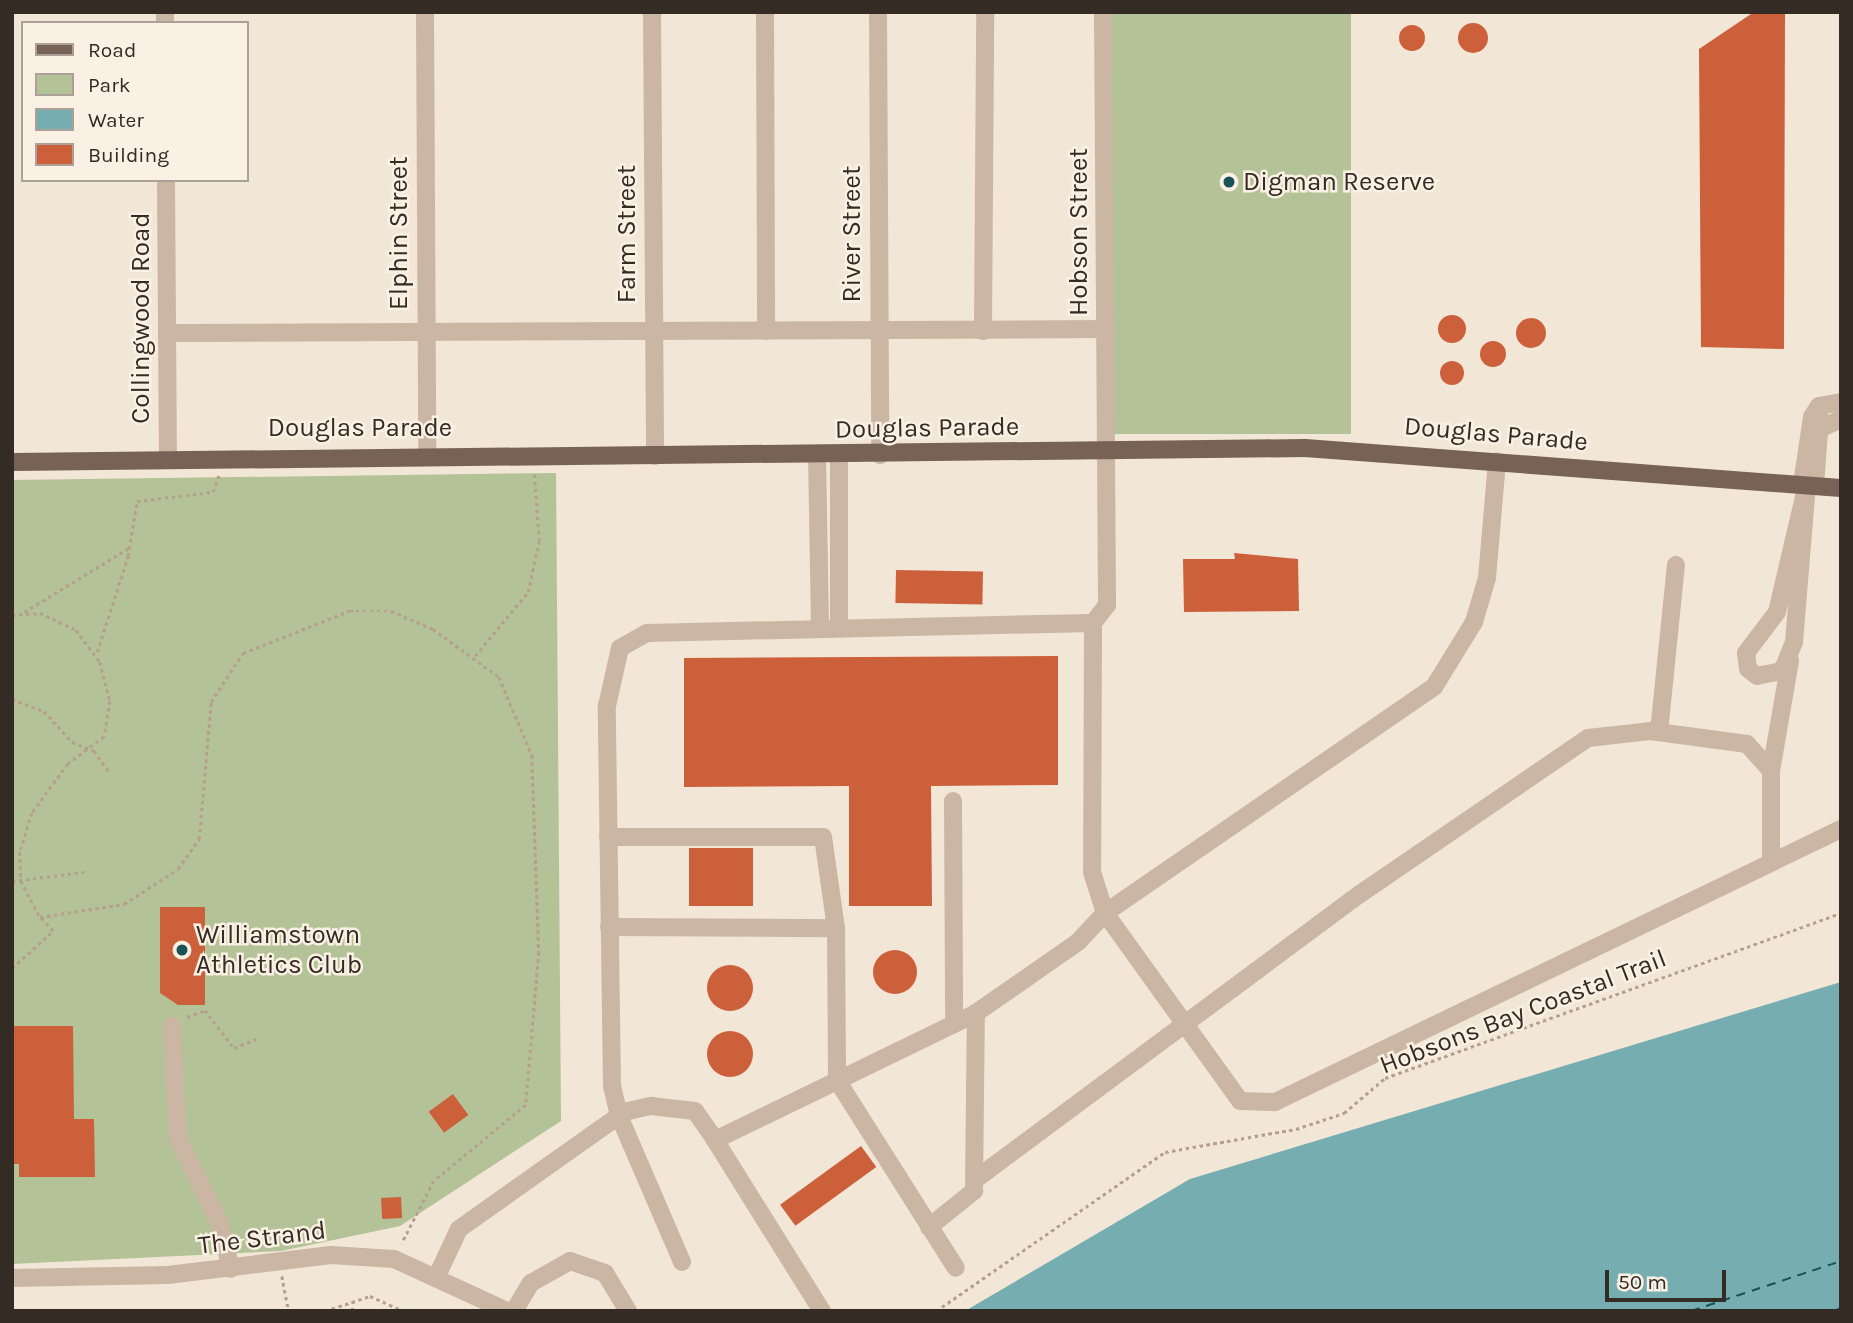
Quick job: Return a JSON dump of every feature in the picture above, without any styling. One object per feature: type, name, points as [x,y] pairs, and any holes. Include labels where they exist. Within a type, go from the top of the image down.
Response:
[{"type":"main road","name":"Douglas Parade","points":[[12,462],[168,456],[880,455],[1305,448],[1841,488]]},
{"type":"street","name":"Elphin Street","points":[[425,12],[427,454]]},
{"type":"street","name":"Farm Street","points":[[652,12],[655,456]]},
{"type":"street","points":[[765,12],[766,331]]},
{"type":"street","name":"River Street","points":[[878,12],[880,455]]},
{"type":"street","points":[[983,331],[985,12]]},
{"type":"street","name":"Hobson Street","points":[[1093,623],[1107,605],[1103,12]]},
{"type":"street","name":"Collingwood Road","points":[[166,182],[168,456]]},
{"type":"street","points":[[167,333],[1106,329]]},
{"type":"street","points":[[1771,860],[1772,771],[1794,642],[1817,397],[1841,393]]},
{"type":"street","points":[[1813,428],[1819,406],[1841,402]]},
{"type":"street","points":[[1813,428],[1825,411],[1841,410]]},
{"type":"street","points":[[1813,428],[1841,419]]},
{"type":"street","points":[[817,455],[820,629]]},
{"type":"street","points":[[839,455],[839,628]]},
{"type":"street","points":[[715,1140],[976,1013],[1078,942],[1105,913],[1434,687],[1474,622],[1487,578],[1497,461]]},
{"type":"street","points":[[1794,642],[1783,671],[1769,678],[1748,669],[1746,653],[1777,612],[1808,485]]},
{"type":"street","points":[[1660,732],[1676,565]]},
{"type":"street","points":[[682,1262],[619,1116],[612,1086],[607,705],[620,648],[647,633],[1093,623],[1092,872],[1105,913],[1240,1101],[1275,1102],[1771,860],[1841,829]]},
{"type":"street","points":[[976,1179],[1186,1028],[1360,894],[1588,738],[1609,731],[1660,732],[1747,744],[1772,771]]},
{"type":"street","points":[[953,800],[954,1024]]},
{"type":"street","points":[[608,837],[822,837],[836,928],[837,1080],[956,1268]]},
{"type":"street","points":[[609,927],[836,928]]},
{"type":"street","points":[[929,1227],[971,1198],[976,1179],[976,1013]]},
{"type":"street","points":[[172,1026],[178,1139],[220,1224],[231,1269]]},
{"type":"street","points":[[436,1278],[459,1229],[619,1116],[651,1106],[695,1111],[822,1311]]},
{"type":"street","name":"The Strand","points":[[12,1278],[231,1269],[331,1255],[394,1259],[507,1311]]},
{"type":"street","points":[[514,1311],[531,1283],[570,1261],[605,1273],[628,1311]]},
{"type":"path","points":[[475,656],[527,592],[538,541],[533,454]]},
{"type":"path","points":[[96,655],[130,547],[142,496],[213,492],[219,472]]},
{"type":"path","points":[[12,615],[24,612],[130,547]]},
{"type":"path","points":[[40,917],[124,904],[178,869],[199,839],[211,702],[243,653],[349,611],[409,617],[475,656],[499,677],[532,755],[539,952],[526,1105],[434,1181],[394,1259]]},
{"type":"path","points":[[12,968],[53,931],[40,917],[21,881],[20,852],[32,813],[68,764],[91,750],[109,726],[110,701],[96,655],[76,630],[24,612]]},
{"type":"path","points":[[12,699],[44,711],[72,742],[91,750],[110,773]]},
{"type":"path","points":[[12,881],[84,872]]},
{"type":"path","name":"Hobsons Bay Coastal Trail","points":[[936,1311],[1165,1152],[1296,1129],[1344,1113],[1385,1078],[1841,913]]},
{"type":"path","points":[[197,1010],[205,1010],[234,1048],[259,1038]]},
{"type":"path","points":[[279,1264],[289,1311]]},
{"type":"path","points":[[325,1311],[353,1299],[370,1296],[404,1311]]},
{"type":"path","points":[[352,1311],[353,1299]]},
{"type":"green space","name":"Digman Reserve","points":[[1103,12],[1351,12],[1351,434],[1103,434]]},
{"type":"green space","points":[[556,473],[561,1121],[400,1226],[281,1251],[12,1264],[12,480]]},
{"type":"water","points":[[1841,982],[1841,1311],[965,1311],[1190,1179]]},
{"type":"building","points":[[1754,12],[1785,12],[1784,349],[1701,347],[1699,49]]},
{"type":"building","points":[[1473,23],[1484,27],[1488,38],[1484,49],[1473,53],[1462,49],[1458,38],[1462,27]]},
{"type":"building","points":[[1412,25],[1421,29],[1425,38],[1421,47],[1412,51],[1403,47],[1399,38],[1403,29]]},
{"type":"building","points":[[1452,315],[1462,319],[1466,329],[1462,339],[1452,343],[1442,339],[1438,329],[1442,319]]},
{"type":"building","points":[[1531,318],[1537,319],[1545,327],[1545,339],[1537,347],[1531,348],[1525,347],[1517,339],[1516,333],[1517,327],[1525,319]]},
{"type":"building","points":[[1493,341],[1502,345],[1506,354],[1502,363],[1493,367],[1484,363],[1480,354],[1484,345]]},
{"type":"building","points":[[1452,361],[1461,364],[1464,373],[1461,382],[1452,385],[1443,382],[1440,373],[1443,364]]},
{"type":"building","points":[[1234,553],[1298,559],[1299,611],[1184,612],[1183,559],[1235,559]]},
{"type":"building","points":[[896,570],[983,572],[982,605],[895,603]]},
{"type":"building","points":[[1058,656],[1058,785],[931,786],[932,906],[849,906],[849,786],[684,787],[684,658]]},
{"type":"building","points":[[689,848],[753,848],[753,906],[689,906]]},
{"type":"building","name":"Williamstown Athletics Club","points":[[160,907],[205,907],[205,1005],[178,1005],[160,993]]},
{"type":"building","points":[[895,950],[910,957],[917,972],[910,987],[895,994],[880,987],[873,972],[880,957]]},
{"type":"building","points":[[730,965],[746,972],[753,988],[746,1004],[730,1011],[714,1004],[707,988],[714,972]]},
{"type":"building","points":[[14,1026],[73,1026],[74,1119],[94,1119],[95,1177],[19,1177],[19,1164],[12,1164]]},
{"type":"building","points":[[730,1031],[746,1038],[753,1054],[746,1070],[730,1077],[714,1070],[707,1054],[714,1038]]},
{"type":"building","points":[[453,1094],[468,1115],[444,1133],[429,1112]]},
{"type":"building","points":[[861,1146],[876,1167],[795,1226],[780,1205]]},
{"type":"building","points":[[401,1197],[402,1218],[382,1219],[381,1198]]},
{"type":"ferry route","points":[[1691,1311],[1841,1261]]},
{"type":"ferry route","points":[[1834,1311],[1841,1308]]},
{"type":"place","name":"Digman Reserve","points":[[1229,182]]},
{"type":"place","name":"Williamstown Athletics Club","points":[[182,950]]}]
